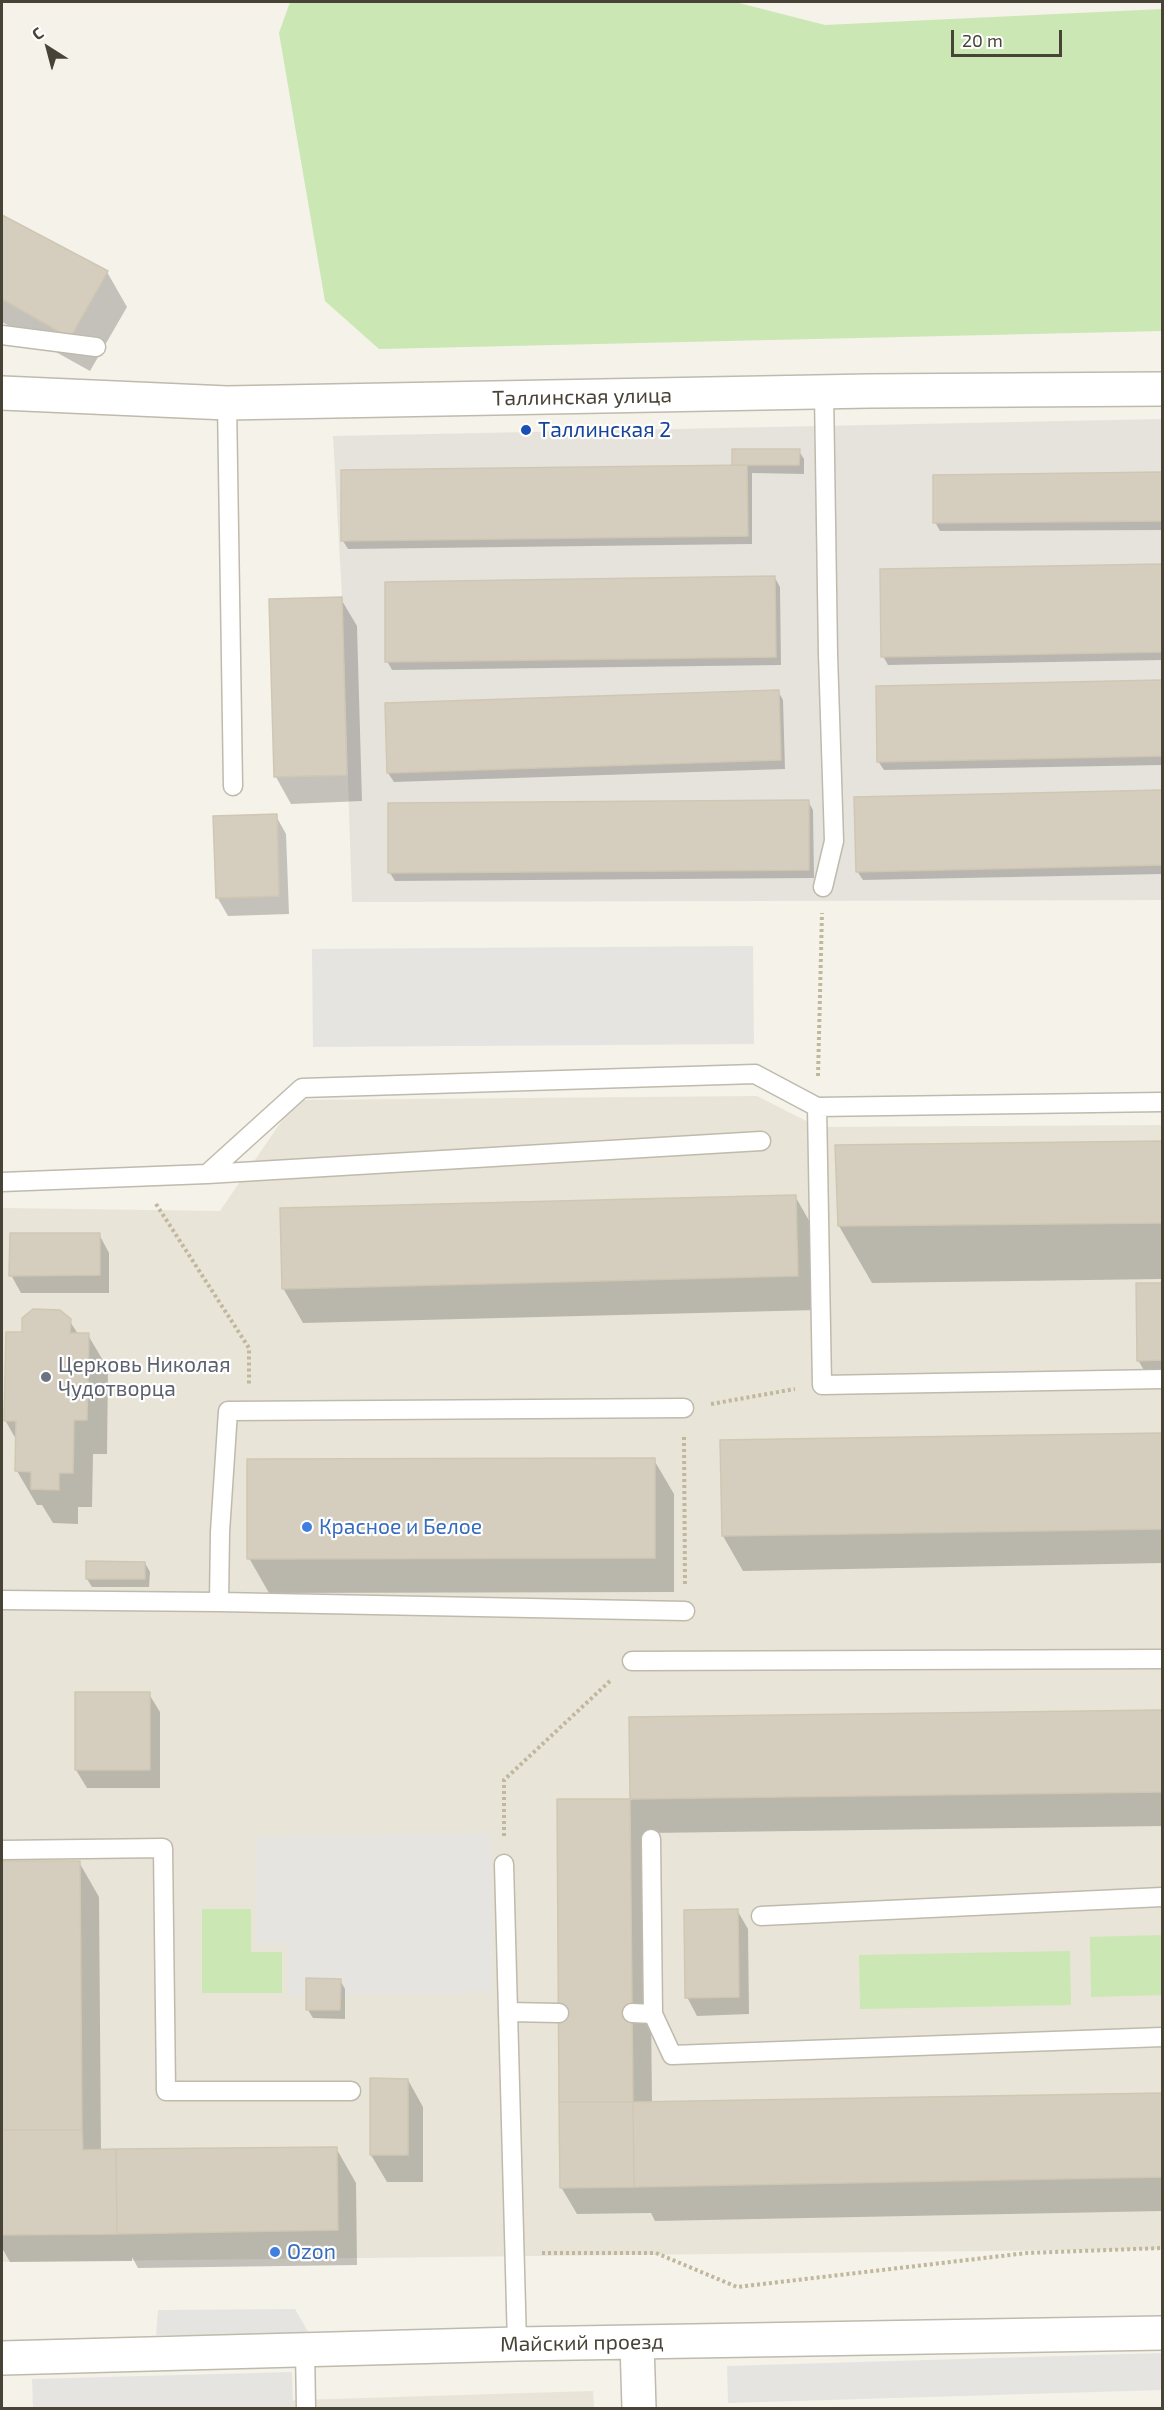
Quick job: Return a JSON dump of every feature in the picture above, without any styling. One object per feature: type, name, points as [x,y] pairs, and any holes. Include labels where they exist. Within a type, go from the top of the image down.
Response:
[{"type":"street","name":"Таллинская улица","points":[[2,393],[226,403],[825,392],[1162,389]]},
{"type":"street","name":"Майский проезд","points":[[2,2358],[517,2344],[1162,2333]]},
{"type":"street","points":[[637,2343],[639,2409]]},
{"type":"lane","points":[[2,335],[96,347]]},
{"type":"lane","points":[[823,888],[834,841],[828,643],[825,392]]},
{"type":"lane","points":[[226,403],[233,786]]},
{"type":"lane","points":[[207,1174],[302,1088],[755,1074],[818,1107],[1162,1102]]},
{"type":"lane","points":[[818,1107],[822,1385],[1162,1379]]},
{"type":"lane","points":[[2,1182],[207,1174],[761,1141]]},
{"type":"lane","points":[[219,1602],[220,1532],[228,1411],[684,1408]]},
{"type":"lane","points":[[2,1600],[685,1611]]},
{"type":"lane","points":[[632,1661],[1162,1659]]},
{"type":"lane","points":[[651,1839],[653,2014],[672,2055],[1162,2037]]},
{"type":"lane","points":[[2,1850],[163,1848],[166,2091],[351,2091]]},
{"type":"lane","points":[[504,1864],[517,2344]]},
{"type":"lane","points":[[761,1916],[1162,1897]]},
{"type":"lane","points":[[508,2012],[558,2013]]},
{"type":"lane","points":[[632,2013],[653,2014]]},
{"type":"lane","points":[[305,2349],[306,2409]]},
{"type":"path","points":[[818,1107],[823,888]]},
{"type":"path","points":[[146,1204],[158,1204],[249,1348],[248,1410]]},
{"type":"path","points":[[514,2253],[656,2253],[737,2287],[1027,2253],[1162,2248]]},
{"type":"shaded area","points":[[1162,419],[1162,900],[352,902],[342,597],[333,436]]},
{"type":"shaded area","points":[[753,946],[754,1044],[313,1047],[312,949]]},
{"type":"shaded area","points":[[757,1096],[818,1127],[1162,1125],[1162,2249],[2,2262],[2,1208],[220,1211],[296,1100]]},
{"type":"shaded area","points":[[491,1833],[493,1993],[288,1996],[288,1945],[256,1945],[255,1837]]},
{"type":"shaded area","points":[[295,2309],[310,2335],[156,2335],[158,2310]]},
{"type":"shaded area","points":[[1162,2353],[1162,2390],[728,2403],[727,2366]]},
{"type":"shaded area","points":[[292,2372],[293,2406],[33,2408],[32,2379]]},
{"type":"shaded area","points":[[593,2391],[594,2408],[37,2408]]},
{"type":"green space","points":[[290,2],[735,2],[825,25],[1162,9],[1162,331],[379,349],[325,301],[279,33]]},
{"type":"green space","points":[[202,1909],[251,1909],[251,1952],[282,1952],[282,1993],[202,1993]]},
{"type":"green space","points":[[1162,1935],[1162,1995],[1091,1997],[1090,1937]]},
{"type":"green space","points":[[1070,1951],[1071,2005],[860,2009],[859,1955]]},
{"type":"building","points":[[2,215],[108,271],[70,338],[2,299]]},
{"type":"building","points":[[732,449],[800,449],[799,465],[732,465]]},
{"type":"building","points":[[747,465],[748,536],[341,541],[341,470]]},
{"type":"building","points":[[1162,472],[1162,521],[933,523],[933,475]]},
{"type":"building","points":[[1162,564],[1162,652],[881,657],[880,569]]},
{"type":"building","points":[[775,576],[776,657],[385,662],[385,582]]},
{"type":"building","points":[[342,597],[347,775],[274,777],[269,599]]},
{"type":"building","points":[[1162,680],[1162,756],[877,762],[876,686]]},
{"type":"building","points":[[779,690],[781,760],[387,773],[385,703]]},
{"type":"building","points":[[1162,790],[1162,865],[856,872],[854,797]]},
{"type":"building","points":[[809,800],[809,870],[388,873],[388,803]]},
{"type":"building","points":[[277,814],[279,896],[216,898],[213,816]]},
{"type":"building","points":[[1162,1141],[1162,1223],[838,1226],[835,1145]]},
{"type":"building","points":[[796,1195],[798,1276],[282,1289],[280,1208]]},
{"type":"building","points":[[10,1233],[100,1233],[100,1275],[9,1276]]},
{"type":"building","points":[[1136,1283],[1162,1283],[1162,1360],[1137,1361]]},
{"type":"building","name":"Церковь Николая Чудотворца","points":[[33,1309],[60,1310],[71,1319],[70,1333],[89,1333],[87,1420],[74,1420],[73,1473],[59,1473],[59,1490],[31,1489],[31,1472],[15,1471],[16,1421],[4,1421],[6,1332],[22,1332],[22,1318]]},
{"type":"building","points":[[1162,1433],[1162,1529],[722,1536],[720,1440]]},
{"type":"building","points":[[655,1458],[655,1558],[247,1559],[247,1459]]},
{"type":"building","points":[[86,1561],[145,1562],[145,1579],[86,1579]]},
{"type":"building","points":[[75,1692],[150,1692],[150,1770],[75,1770]]},
{"type":"building","points":[[1162,1710],[1162,1792],[630,1799],[629,1717]]},
{"type":"building","points":[[557,1799],[630,1799],[633,2102],[559,2102]]},
{"type":"building","points":[[2,1861],[80,1861],[82,2130],[2,2130]]},
{"type":"building","points":[[738,1909],[739,1997],[685,1998],[684,1910]]},
{"type":"building","points":[[306,1978],[341,1979],[340,2010],[306,2010]]},
{"type":"building","points":[[370,2078],[408,2079],[408,2155],[370,2155]]},
{"type":"building","points":[[1162,2093],[1162,2177],[634,2187],[633,2102]]},
{"type":"building","points":[[559,2102],[633,2102],[634,2187],[560,2188]]},
{"type":"building","points":[[2,2130],[82,2130],[83,2150],[116,2149],[117,2234],[2,2235]]},
{"type":"building","points":[[337,2147],[338,2230],[117,2234],[116,2149]]},
{"type":"place","name":"Таллинская 2","points":[[526,430]]},
{"type":"place","name":"Церковь Николая Чудотворца","points":[[46,1377]]},
{"type":"place","name":"Красное и Белое","points":[[307,1527]]},
{"type":"place","name":"Ozon","points":[[275,2252]]}]
